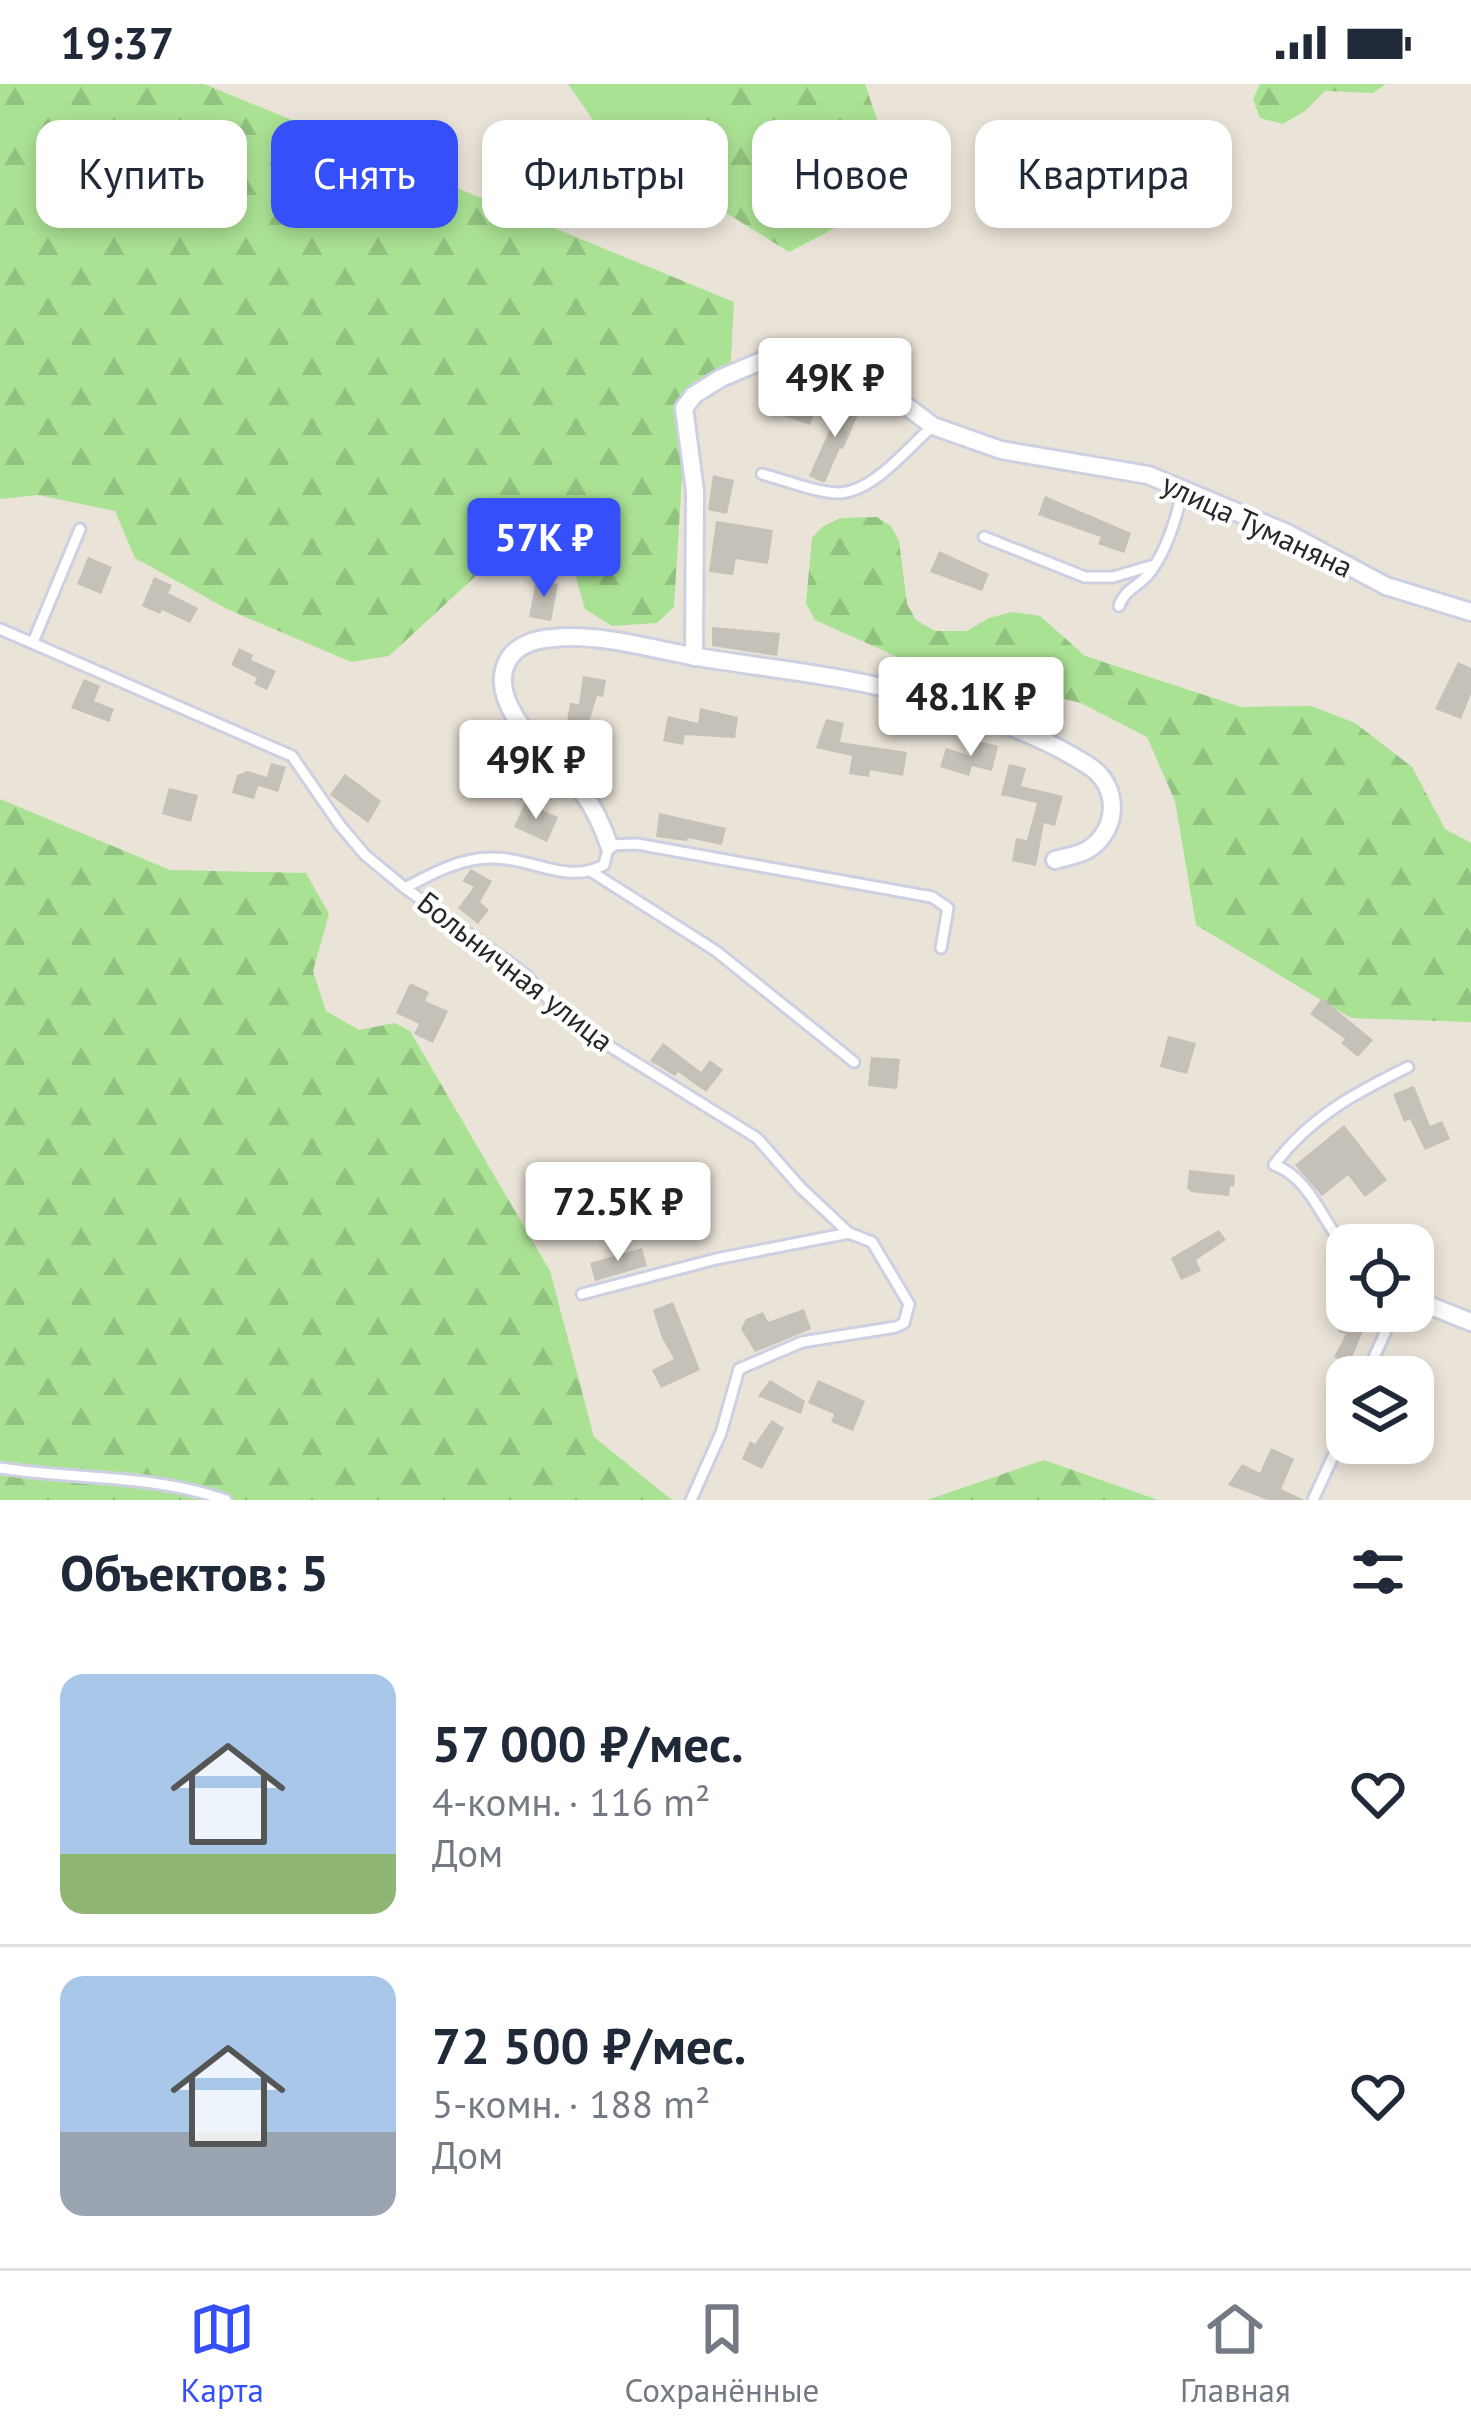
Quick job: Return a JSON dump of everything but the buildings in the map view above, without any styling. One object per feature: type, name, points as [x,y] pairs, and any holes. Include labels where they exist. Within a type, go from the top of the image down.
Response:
[{"type":"street","name":"улица Туманяна","points":[[694,656],[695,491],[684,408],[694,395],[742,366],[778,354],[816,354],[853,366],[933,426],[1001,450],[1148,475],[1287,533],[1386,586],[1471,612]]},
{"type":"street","points":[[609,845],[586,798],[508,706],[503,678],[507,660],[524,644],[550,638],[590,639],[918,696],[990,720],[1093,768],[1107,785],[1114,806],[1108,829],[1088,850],[1055,860]]},
{"type":"street","points":[[1434,1308],[1471,1322]]},
{"type":"lane","points":[[762,474],[832,493],[847,492],[869,482],[933,426]]},
{"type":"lane","points":[[1119,605],[1124,593],[1150,574],[1183,489]]},
{"type":"lane","points":[[34,642],[80,529]]},
{"type":"lane","points":[[984,537],[1085,577],[1113,577],[1154,565]]},
{"type":"lane","name":"Больничная улица","points":[[0,628],[292,756],[365,855],[525,974],[585,1031],[734,1120],[849,1233],[872,1242],[909,1304],[904,1323],[802,1342],[739,1369],[721,1433],[691,1500]]},
{"type":"lane","points":[[405,888],[468,860],[489,857],[577,875],[604,866],[609,845],[638,844],[932,897],[948,908],[941,948]]},
{"type":"lane","points":[[592,872],[716,951],[854,1062]]},
{"type":"lane","points":[[1330,1224],[1306,1186],[1274,1166],[1295,1137],[1342,1100],[1408,1067]]},
{"type":"lane","points":[[582,1294],[716,1259],[849,1233]]},
{"type":"lane","points":[[1313,1500],[1330,1464]]},
{"type":"lane","points":[[0,1468],[49,1476],[129,1477],[226,1500]]},
{"type":"green space","points":[[0,84],[204,84],[292,120],[271,120],[271,228],[458,228],[458,188],[482,198],[482,228],[554,228],[734,302],[730,375],[707,389],[685,428],[674,607],[657,623],[612,626],[585,609],[575,574],[551,541],[504,550],[389,656],[351,662],[227,609],[135,558],[115,511],[38,495],[0,499]]},
{"type":"green space","points":[[568,84],[707,84],[687,120],[593,120]]},
{"type":"green space","points":[[707,84],[865,84],[877,120],[752,120],[752,228],[835,228],[789,252],[728,214],[728,120],[686,120]]},
{"type":"green space","points":[[1260,84],[1386,84],[1373,93],[1325,91],[1283,124],[1260,118],[1253,99]]},
{"type":"green space","points":[[877,517],[891,526],[899,541],[907,604],[916,620],[935,631],[967,631],[1012,612],[1040,616],[1085,656],[1241,707],[1311,706],[1355,723],[1412,767],[1445,829],[1471,843],[1471,1022],[1351,1018],[1196,925],[1175,801],[1147,737],[1081,703],[900,658],[815,620],[806,603],[812,538],[840,518]]},
{"type":"green space","points":[[0,799],[170,870],[306,873],[329,914],[313,971],[326,1011],[359,1030],[395,1023],[410,1031],[550,1271],[594,1437],[672,1500],[0,1500]]},
{"type":"green space","points":[[1044,1460],[1158,1500],[927,1500]]}]
